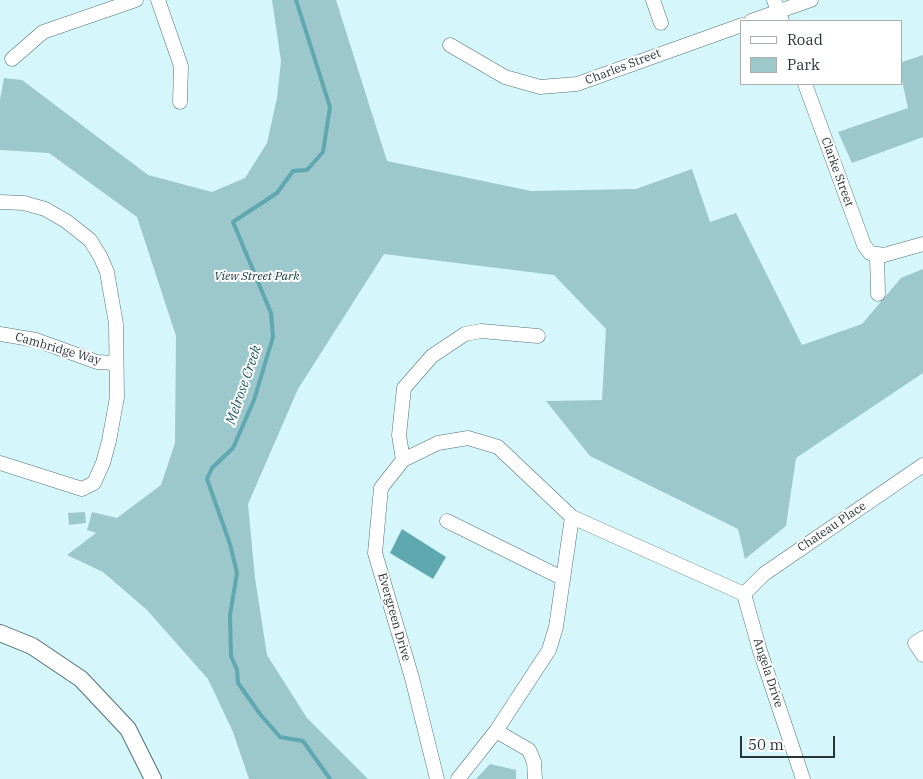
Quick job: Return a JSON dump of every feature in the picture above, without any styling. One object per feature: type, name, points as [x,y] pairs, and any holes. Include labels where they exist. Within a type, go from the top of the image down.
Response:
[{"type":"street","points":[[12,59],[43,32],[136,0]]},
{"type":"street","points":[[158,0],[180,66],[180,102]]},
{"type":"street","points":[[653,0],[662,23]]},
{"type":"street","points":[[755,20],[811,0]]},
{"type":"street","name":"Charles Street","points":[[450,45],[505,77],[540,87],[577,84],[740,25]]},
{"type":"street","name":"Clarke Street","points":[[805,85],[864,245],[870,252],[877,255]]},
{"type":"street","points":[[0,202],[24,203],[44,209],[66,221],[90,240],[107,272],[116,324],[114,419],[103,463],[94,483],[82,489],[0,463]]},
{"type":"street","points":[[878,294],[877,255],[895,253],[923,244]]},
{"type":"street","points":[[403,460],[399,435],[404,388],[432,356],[465,334],[481,331],[538,336]]},
{"type":"street","name":"Cambridge Way","points":[[0,334],[36,340],[97,362],[116,363]]},
{"type":"street","name":"Evergreen Drive","points":[[437,779],[412,678],[375,553],[381,488],[403,460],[438,443],[468,438],[498,447],[572,517],[744,594]]},
{"type":"street","name":"Chateau Place","points":[[744,594],[764,574],[923,465]]},
{"type":"street","points":[[458,779],[496,732],[549,650],[556,627],[572,517]]},
{"type":"street","points":[[447,521],[562,578]]},
{"type":"street","name":"Angela Drive","points":[[744,594],[760,651],[803,779]]},
{"type":"street","points":[[0,634],[32,646],[81,679],[128,729],[154,779]]},
{"type":"street","points":[[923,638],[915,643],[923,655]]},
{"type":"street","points":[[496,732],[529,750],[534,762],[535,779]]},
{"type":"green space","name":"View Street Park","points":[[272,0],[336,0],[387,161],[531,191],[636,189],[692,169],[710,222],[736,213],[802,345],[862,324],[901,278],[923,269],[923,373],[796,458],[786,526],[745,559],[738,529],[590,456],[546,401],[602,400],[606,329],[554,275],[384,254],[298,389],[248,504],[255,578],[267,655],[307,718],[368,779],[249,779],[233,732],[208,679],[147,610],[103,572],[67,555],[96,533],[87,530],[92,512],[117,518],[161,485],[175,443],[176,336],[137,217],[49,153],[0,150],[0,100],[4,78],[22,80],[148,175],[212,192],[245,178],[267,143],[277,98],[281,61]]},
{"type":"green space","points":[[923,55],[923,137],[852,163],[838,132],[908,108],[903,85],[903,62]]},
{"type":"green space","points":[[85,512],[86,523],[69,525],[68,513]]},
{"type":"green space","points":[[490,764],[516,770],[516,779],[476,779]]},
{"type":"shaded area","points":[[402,529],[446,557],[433,579],[390,553]]},
{"type":"waterway","name":"Melrose Creek","points":[[296,0],[330,107],[323,152],[307,170],[293,171],[277,193],[233,222],[271,313],[273,337],[254,400],[233,448],[212,468],[207,479],[230,544],[237,573],[230,615],[231,656],[237,670],[238,683],[260,714],[280,737],[303,741],[330,779]]}]
